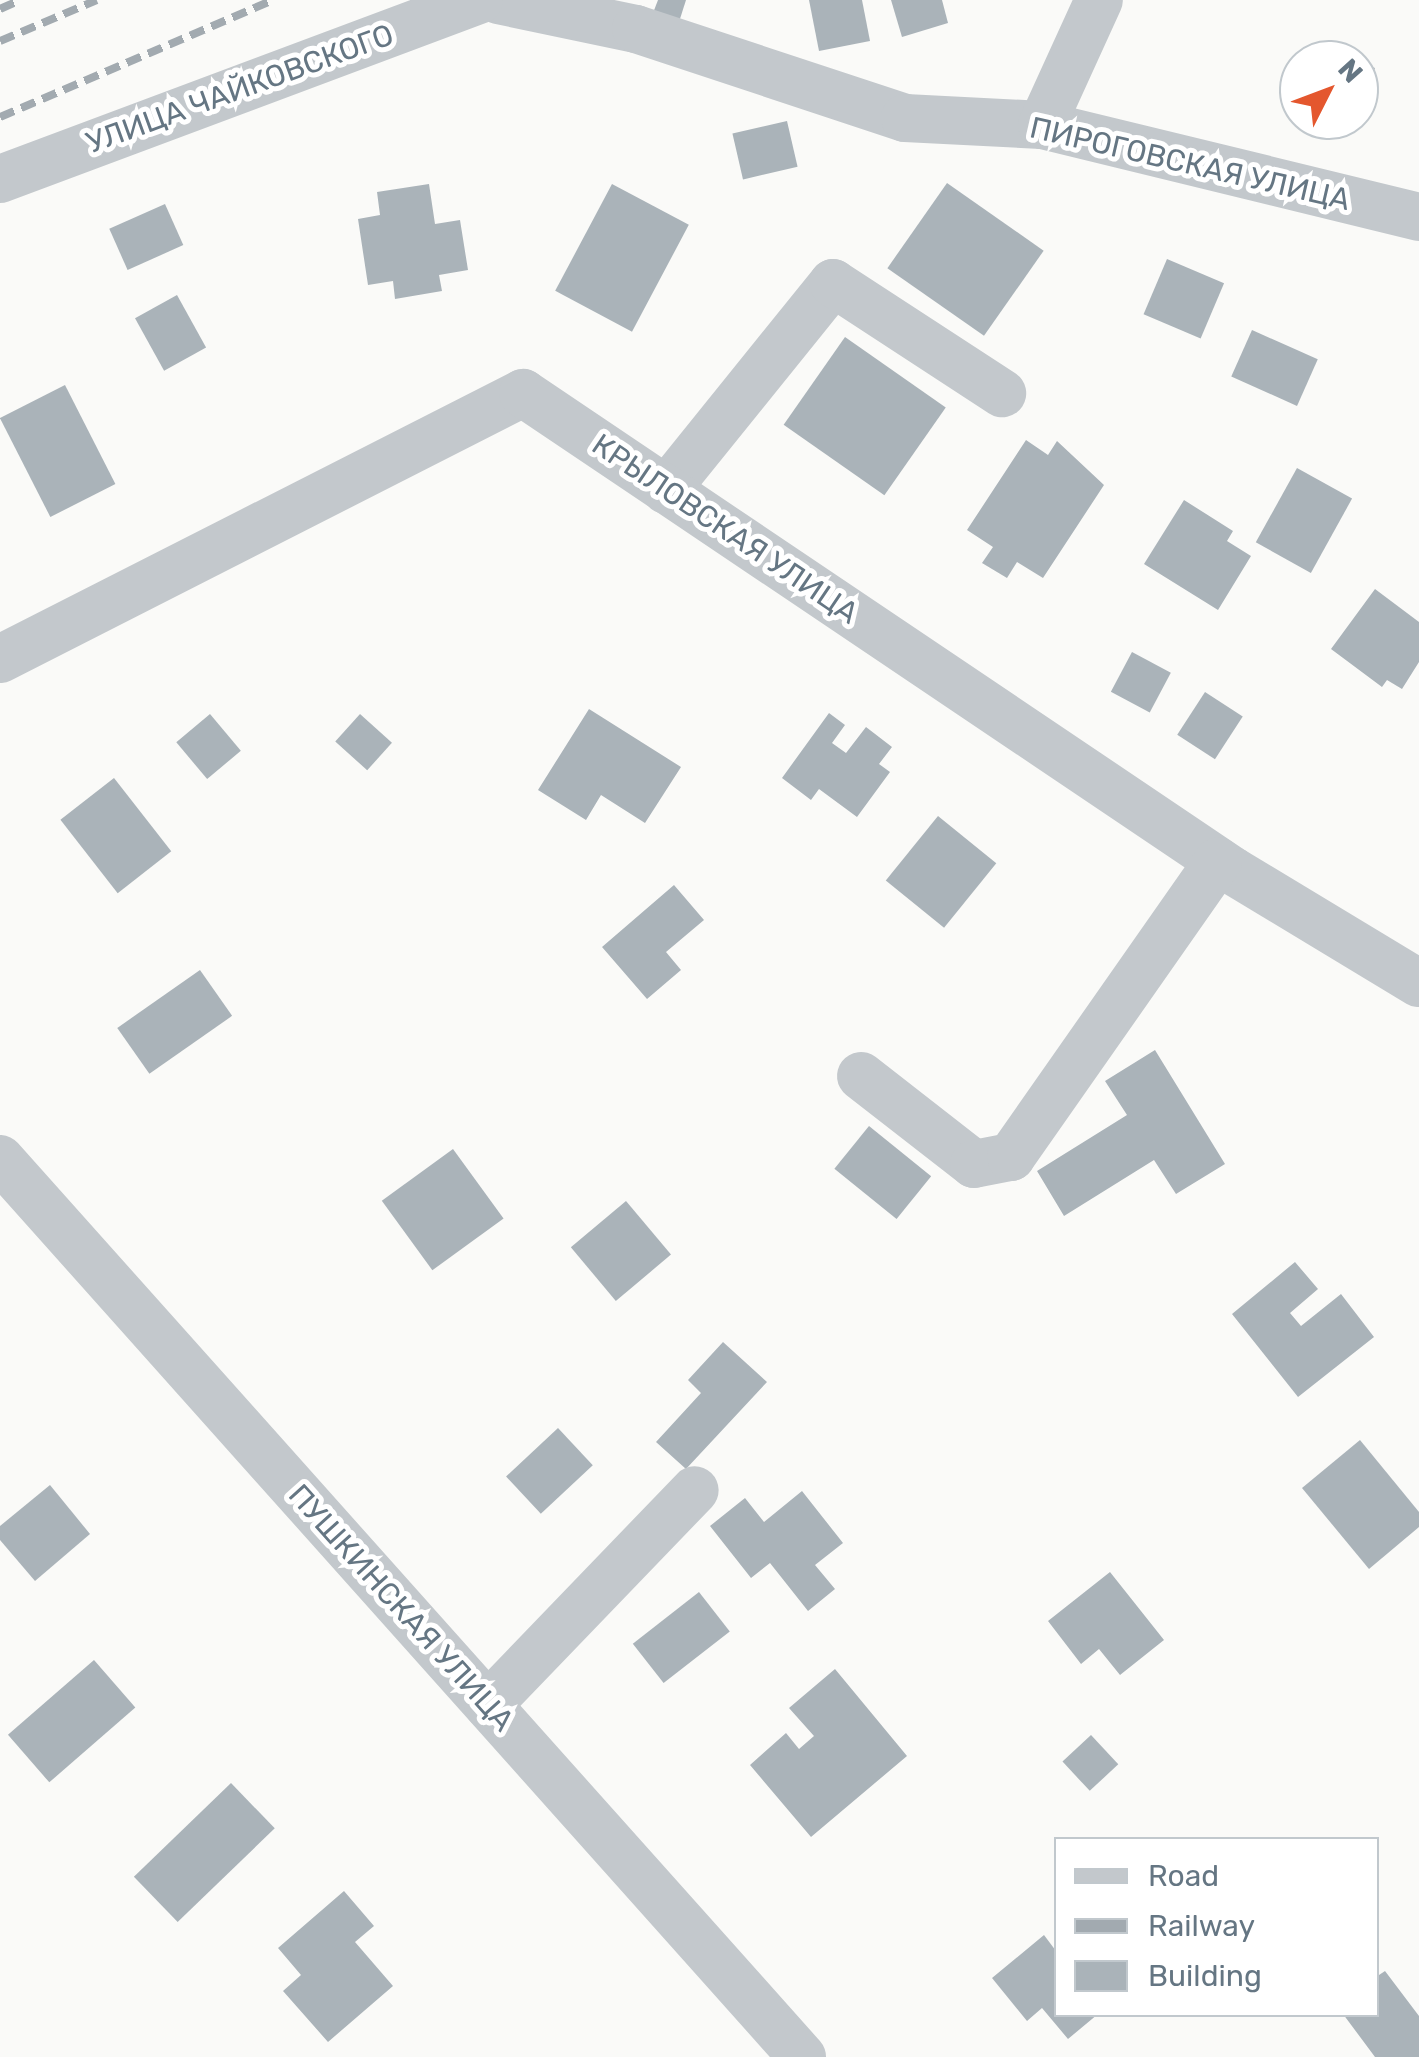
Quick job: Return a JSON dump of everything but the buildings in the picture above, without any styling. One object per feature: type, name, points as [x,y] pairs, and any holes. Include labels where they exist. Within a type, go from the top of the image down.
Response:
[{"type":"street","name":"УЛИЦА ЧАЙКОВСКОГО","points":[[0,179],[479,0]]},
{"type":"street","name":"ПИРОГОВСКАЯ УЛИЦА","points":[[498,0],[636,29],[905,118],[1042,126],[1419,216]]},
{"type":"street","points":[[1042,126],[1099,0]]},
{"type":"street","points":[[666,490],[832,283],[1002,394]]},
{"type":"street","name":"КРЫЛОВСКАЯ УЛИЦА","points":[[0,659],[523,394],[1218,861],[1419,984]]},
{"type":"street","points":[[861,1076],[974,1164],[1012,1157],[1218,861]]},
{"type":"street","name":"ПУШКИНСКАЯ УЛИЦА","points":[[0,1159],[802,2057]]},
{"type":"street","points":[[488,1705],[695,1490]]},
{"type":"railway","points":[[0,9],[20,0]]},
{"type":"railway","points":[[0,41],[97,0]]},
{"type":"railway","points":[[0,117],[273,0]]}]
